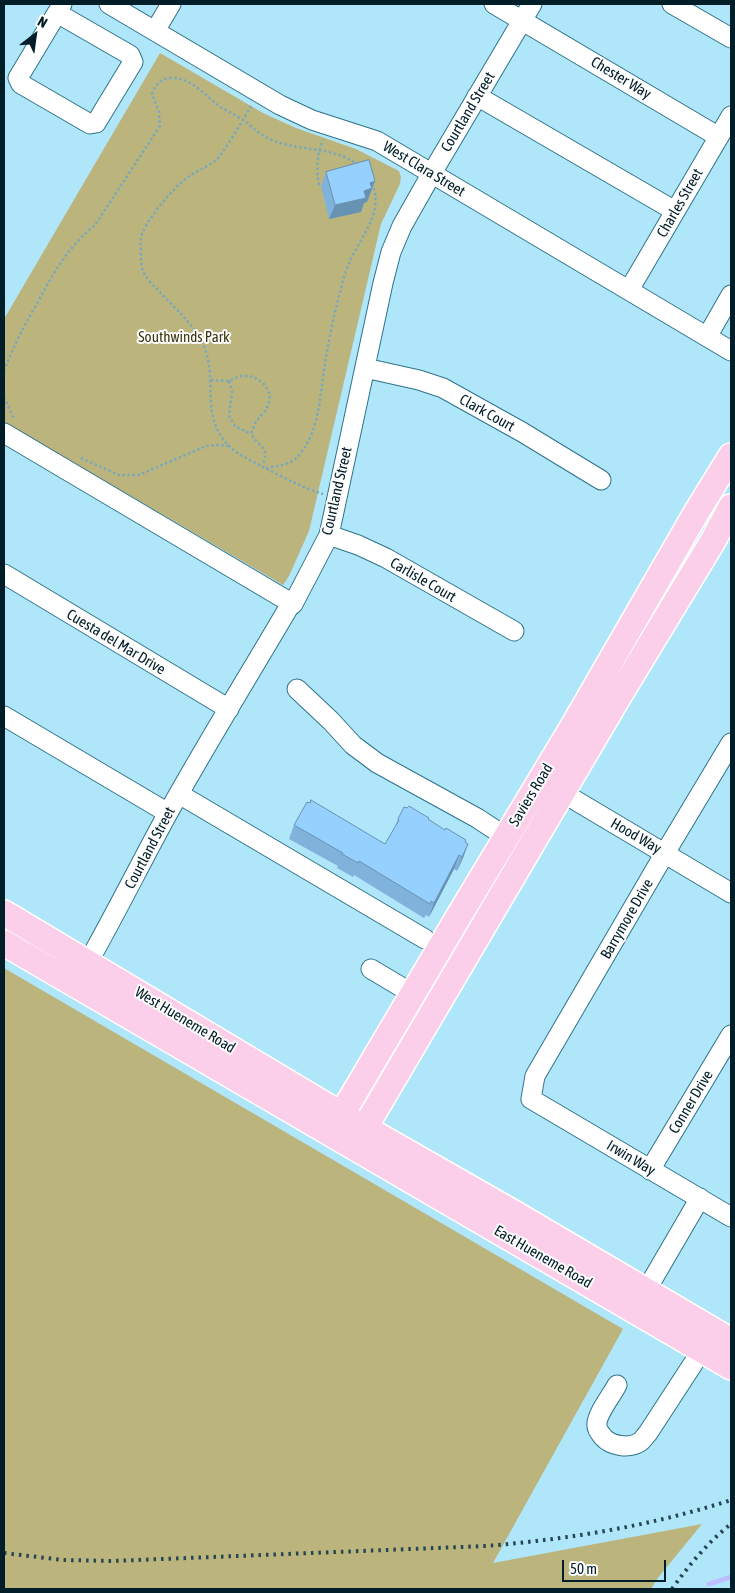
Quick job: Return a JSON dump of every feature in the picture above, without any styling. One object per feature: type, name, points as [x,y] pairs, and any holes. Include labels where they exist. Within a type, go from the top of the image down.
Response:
[{"type":"main road","name":"Saviers Road","points":[[336,1124],[731,456]]},
{"type":"main road","name":"Saviers Road","points":[[359,1138],[713,542],[731,507]]},
{"type":"main road","name":"West Hueneme Road","points":[[4,913],[88,962],[359,1138]]},
{"type":"main road","name":"West Hueneme Road","points":[[4,944],[75,985],[336,1124]]},
{"type":"main road","name":"East Hueneme Road","points":[[359,1138],[640,1300],[731,1341]]},
{"type":"main road","name":"East Hueneme Road","points":[[640,1300],[702,1350],[731,1367]]},
{"type":"street","name":"West Clara Street","points":[[109,4],[280,105],[312,120],[377,141],[731,351]]},
{"type":"street","points":[[155,31],[171,4]]},
{"type":"street","name":"Chester Way","points":[[494,4],[527,12],[719,137]]},
{"type":"street","points":[[672,4],[731,38]]},
{"type":"street","points":[[60,8],[130,55],[133,62],[96,124],[90,124],[21,84],[18,78],[60,8]]},
{"type":"street","name":"Courtland Street","points":[[75,985],[112,922],[168,813],[293,604],[329,534],[382,283],[391,252],[402,226],[432,173],[527,12]]},
{"type":"street","points":[[477,96],[675,211]]},
{"type":"street","name":"Charles Street","points":[[629,290],[731,116]]},
{"type":"street","points":[[707,337],[731,295]]},
{"type":"street","name":"Clark Court","points":[[365,368],[419,380],[443,388],[522,432],[601,480]]},
{"type":"street","points":[[10,428],[293,604]]},
{"type":"street","name":"Carlisle Court","points":[[329,534],[386,558],[514,631]]},
{"type":"street","name":"Cuesta del Mar Drive","points":[[4,574],[229,709]]},
{"type":"street","points":[[296,689],[331,721],[353,745],[377,763],[478,818],[506,837]]},
{"type":"street","points":[[4,716],[168,813]]},
{"type":"street","name":"Barrymore Drive","points":[[531,1099],[535,1076],[665,852],[731,743]]},
{"type":"street","name":"Hood Way","points":[[541,780],[665,852],[731,893]]},
{"type":"street","points":[[179,794],[424,939]]},
{"type":"street","points":[[371,969],[413,994]]},
{"type":"street","name":"Conner Drive","points":[[650,1170],[731,1035]]},
{"type":"street","name":"Irwin Way","points":[[531,1099],[731,1217]]},
{"type":"street","points":[[640,1300],[700,1198]]},
{"type":"street","points":[[617,1385],[601,1413],[597,1423],[598,1431],[606,1440],[613,1444],[632,1445],[648,1434],[702,1350]]},
{"type":"path","points":[[4,371],[23,328],[63,258],[86,232],[95,225],[160,126],[159,112],[152,94],[156,85],[166,78],[176,78],[194,86],[219,106],[243,120],[264,136],[275,141],[343,156],[362,167]]},
{"type":"path","points":[[259,92],[217,159],[184,180],[166,199],[146,226],[141,238],[142,269],[151,283],[200,338],[208,357],[211,380],[211,413],[214,424],[229,446],[262,466],[310,490],[336,498]]},
{"type":"path","points":[[319,185],[317,172],[320,150],[329,125]]},
{"type":"path","points":[[266,468],[284,466],[293,461],[300,455],[314,428],[340,290],[346,269],[371,222],[376,206],[375,190],[370,178]]},
{"type":"path","points":[[211,380],[229,381],[240,376],[254,377],[264,384],[270,394],[269,406],[258,418],[251,434]]},
{"type":"path","points":[[229,381],[232,392],[229,416],[235,426],[251,434],[266,453],[262,466]]},
{"type":"path","points":[[4,397],[12,416],[10,428]]},
{"type":"path","points":[[80,458],[119,475],[139,475],[198,448],[217,445],[229,446]]},
{"type":"green space","name":"Southwinds Park","points":[[160,53],[263,113],[296,128],[356,149],[399,171],[401,177],[400,184],[381,224],[309,531],[289,576],[283,585],[4,422],[4,319]]},
{"type":"green space","points":[[4,968],[623,1329],[493,1563],[702,1524],[651,1589],[4,1589]]},
{"type":"building","points":[[369,160],[375,181],[370,183],[372,188],[364,191],[366,198],[335,205],[326,172]]},
{"type":"building","points":[[311,800],[385,844],[404,807],[407,808],[409,806],[445,830],[446,828],[466,840],[465,842],[468,844],[462,857],[459,855],[434,903],[431,901],[430,904],[359,861],[358,863],[294,825],[307,802],[310,803]]},
{"type":"waterway","points":[[709,1584],[731,1577]]},
{"type":"railway","points":[[4,1553],[63,1560],[112,1561],[486,1546],[548,1540],[610,1530],[671,1517],[731,1500]]},
{"type":"railway","points":[[672,1589],[699,1554],[731,1524]]}]
